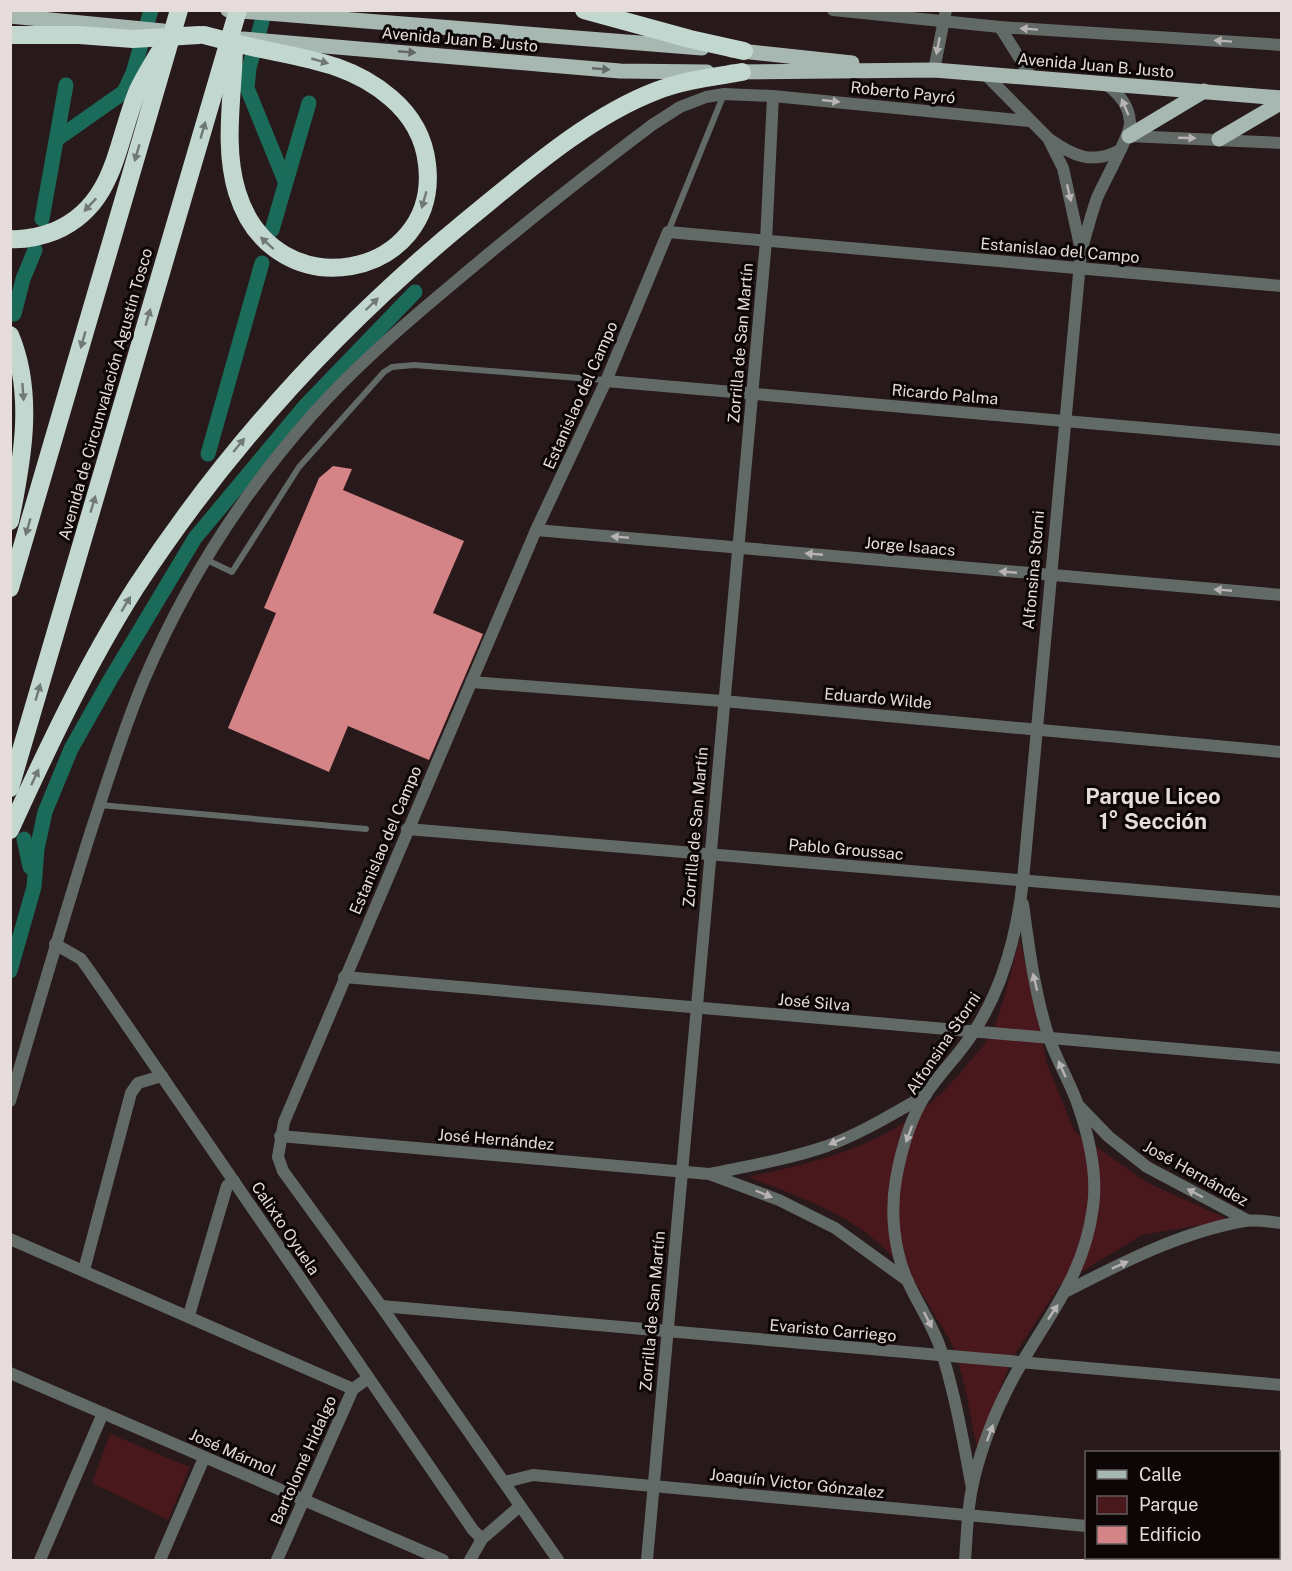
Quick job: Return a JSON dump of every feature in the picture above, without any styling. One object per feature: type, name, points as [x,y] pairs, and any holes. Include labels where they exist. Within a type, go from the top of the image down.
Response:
[{"type":"highway","points":[[584,10],[744,51]]},
{"type":"highway","points":[[10,239],[32,238],[64,227],[88,209],[100,195],[116,160],[138,91],[177,14]]},
{"type":"highway","points":[[10,588],[177,14]]},
{"type":"highway","points":[[10,35],[134,33],[201,35],[264,45],[343,68],[392,98],[413,122],[426,153],[428,187],[417,218],[398,243],[388,251],[349,267],[312,267],[288,258],[273,249],[251,225],[236,190],[229,145],[235,16]]},
{"type":"highway","name":"Avenida de Circunvalación Agustín Tosco","points":[[10,788],[235,16]]},
{"type":"highway","points":[[10,830],[78,688],[135,589],[208,483],[298,377],[417,263],[560,147],[612,113],[657,91],[684,82],[742,72]]},
{"type":"highway","points":[[10,335],[21,377],[24,421],[17,485],[10,521]]},
{"type":"main road","name":"Avenida Juan B. Justo","points":[[235,16],[274,14],[744,51],[908,69]]},
{"type":"main road","points":[[10,16],[134,33]]},
{"type":"main road","name":"Avenida Juan B. Justo","points":[[264,45],[628,72],[934,70],[1204,91],[1281,100]]},
{"type":"main road","points":[[1129,136],[1204,91]]},
{"type":"main road","points":[[1219,139],[1281,100]]},
{"type":"street","points":[[833,10],[944,16],[1000,27],[1281,45]]},
{"type":"street","points":[[934,70],[944,16]]},
{"type":"street","points":[[1000,27],[1032,78]]},
{"type":"street","name":"Alfonsina Storni","points":[[985,74],[1048,138],[1063,168],[1081,252]]},
{"type":"street","points":[[1107,84],[1125,104],[1130,123],[1129,136],[1281,143]]},
{"type":"street","name":"Roberto Payró","points":[[55,944],[100,805],[145,679],[207,560],[252,491],[292,439],[388,339],[535,214],[652,124],[680,107],[706,97],[724,94],[773,96],[1029,121]]},
{"type":"street","name":"Zorrilla de San Martín","points":[[647,1560],[766,240],[773,96]]},
{"type":"street","name":"Alfonsina Storni","points":[[972,1488],[961,1428],[943,1357],[937,1338],[908,1281],[894,1230],[896,1181],[904,1147],[926,1095],[974,1032],[992,1000],[1010,955],[1022,885],[1049,575],[1081,252],[1096,200],[1118,151],[1129,136]]},
{"type":"street","points":[[1048,138],[1077,157],[1101,158],[1118,151]]},
{"type":"street","name":"Estanislao del Campo","points":[[280,1136],[407,829],[536,530],[606,381],[668,232],[1281,286]]},
{"type":"street","name":"Ricardo Palma","points":[[606,381],[1281,440]]},
{"type":"street","name":"Jorge Isaacs","points":[[536,530],[1281,595]]},
{"type":"street","name":"Eduardo Wilde","points":[[471,682],[723,701],[1281,752]]},
{"type":"street","name":"Pablo Groussac","points":[[407,829],[710,854],[1022,885],[1281,902]]},
{"type":"street","name":"Alfonsina Storni","points":[[965,1560],[972,1488],[1004,1396],[1022,1362],[1067,1291],[1087,1243],[1094,1205],[1094,1166],[1078,1105],[1049,1039],[1031,966],[1022,885]]},
{"type":"street","points":[[10,1101],[55,944]]},
{"type":"street","name":"Calixto Oyuela","points":[[55,944],[81,959],[90,970],[367,1378],[482,1539]]},
{"type":"street","name":"José Silva","points":[[344,977],[1281,1058]]},
{"type":"street","points":[[84,1270],[131,1093],[138,1083],[162,1076]]},
{"type":"street","name":"José Hernández","points":[[280,1136],[709,1174],[783,1159],[827,1145],[873,1125],[926,1095]]},
{"type":"street","name":"José Hernández","points":[[1078,1105],[1109,1137],[1147,1167],[1246,1220]]},
{"type":"street","name":"Calixto Oyuela","points":[[280,1136],[278,1157],[283,1171],[381,1306],[558,1560]]},
{"type":"street","name":"José Hernández","points":[[709,1174],[779,1200],[835,1228],[908,1281]]},
{"type":"street","points":[[189,1315],[227,1186],[234,1181]]},
{"type":"street","name":"José Hernández","points":[[1067,1291],[1112,1268],[1184,1238],[1246,1220],[1281,1223]]},
{"type":"street","points":[[10,1239],[189,1315],[353,1389]]},
{"type":"street","name":"Evaristo Carriego","points":[[381,1306],[1281,1385]]},
{"type":"street","name":"José Mármol","points":[[10,1373],[443,1560]]},
{"type":"street","name":"Bartolomé Hidalgo","points":[[277,1560],[353,1389],[367,1378]]},
{"type":"street","points":[[40,1560],[103,1413]]},
{"type":"street","points":[[160,1560],[204,1458]]},
{"type":"street","name":"Joaquín Victor Gónzalez","points":[[505,1482],[533,1474],[1085,1526]]},
{"type":"street","points":[[470,1560],[482,1539],[520,1506]]},
{"type":"lane","points":[[668,232],[724,94]]},
{"type":"lane","points":[[207,560],[232,572],[298,467],[384,372],[392,367],[414,365],[606,381]]},
{"type":"lane","points":[[100,805],[366,829]]},
{"type":"green space","points":[[1020,939],[1047,1064],[1075,1132],[1148,1183],[1230,1220],[1142,1235],[1060,1285],[1012,1359],[977,1448],[965,1386],[952,1346],[916,1285],[898,1262],[878,1242],[833,1212],[748,1177],[811,1162],[868,1142],[894,1129],[919,1112],[943,1091],[991,1035]]},
{"type":"green space","points":[[110,1434],[190,1467],[168,1520],[92,1483]]},
{"type":"building","points":[[333,466],[352,469],[343,490],[464,541],[433,613],[483,634],[429,760],[348,726],[329,772],[228,728],[276,613],[264,608],[319,478]]},
{"type":"waterway","points":[[57,139],[124,92],[133,73],[151,10]]},
{"type":"waterway","points":[[265,10],[249,68],[247,88],[285,181]]},
{"type":"waterway","points":[[42,219],[66,85]]},
{"type":"waterway","points":[[272,230],[309,103]]},
{"type":"waterway","points":[[14,314],[23,279],[35,250]]},
{"type":"waterway","points":[[208,454],[262,263]]},
{"type":"waterway","points":[[10,971],[34,887],[37,849],[45,812],[71,749],[110,680],[195,538],[305,406],[415,292]]},
{"type":"waterway","points":[[24,839],[30,867]]},
{"type":"district","name":"Parque Liceo 1° Sección","points":[[1153,808]]}]
